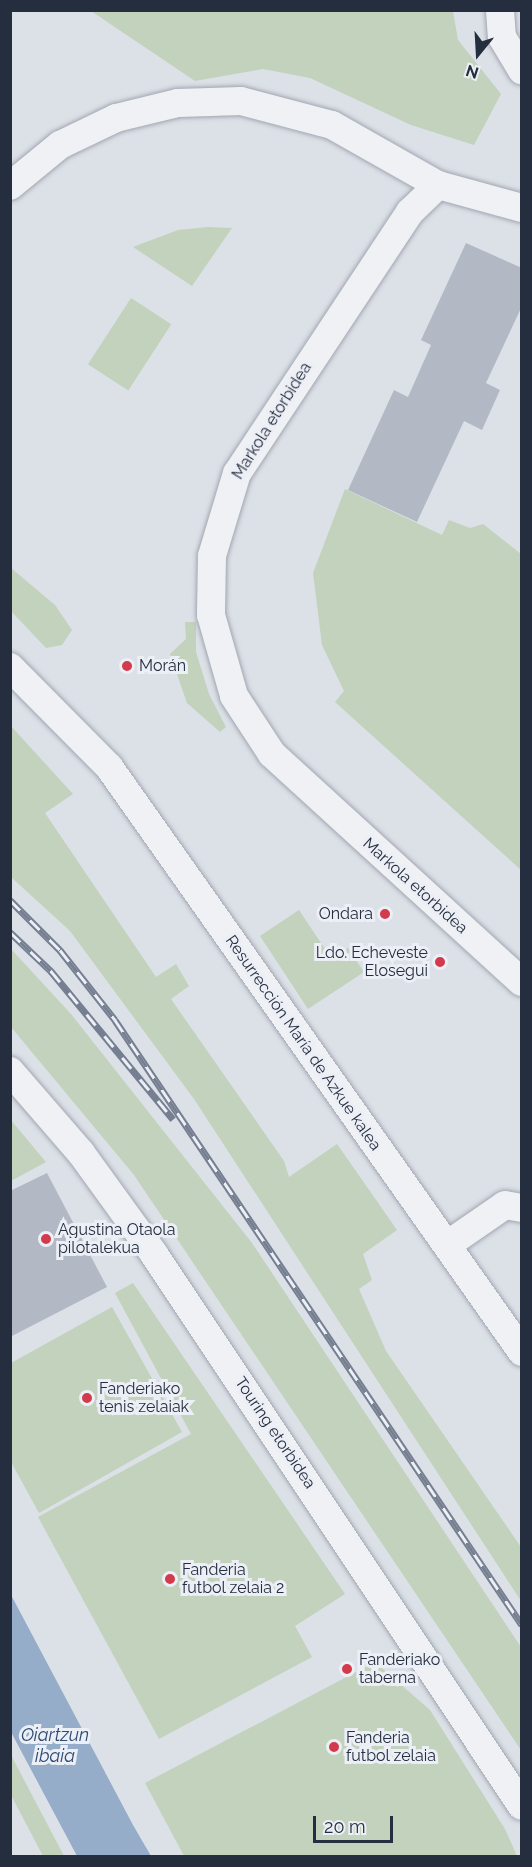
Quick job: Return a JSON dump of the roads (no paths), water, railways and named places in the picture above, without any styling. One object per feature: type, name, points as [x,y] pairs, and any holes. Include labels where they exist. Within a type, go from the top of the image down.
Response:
[{"type":"street","points":[[500,10],[502,38],[522,70]]},
{"type":"street","points":[[518,10],[522,17]]},
{"type":"street","points":[[10,186],[60,145],[88,130],[147,108],[209,100],[303,114],[360,139],[438,185],[478,192],[522,208]]},
{"type":"street","name":"Markola etorbidea","points":[[438,185],[410,212],[237,473],[217,528],[211,615],[234,696],[272,754],[522,982]]},
{"type":"street","name":"Resurrección María de Azkue kalea","points":[[10,667],[109,767],[522,1353]]},
{"type":"street","name":"Touring etorbidea","points":[[10,1071],[81,1153],[154,1254],[522,1806]]},
{"type":"street","points":[[447,1245],[505,1205],[522,1208]]},
{"type":"water","name":"Oiartzun ibaia","points":[[10,1593],[151,1856],[77,1856],[11,1732]]},
{"type":"railway","points":[[10,900],[60,950],[115,1020],[522,1625]]},
{"type":"railway","points":[[10,932],[51,971],[173,1119]]},
{"type":"place","name":"Morán","points":[[127,666]]},
{"type":"place","name":"Ondara","points":[[385,914]]},
{"type":"place","name":"Ldo. Echeveste Elosegui","points":[[440,962]]},
{"type":"place","name":"Agustina Otaola pilotalekua","points":[[46,1239]]},
{"type":"place","name":"Fanderiako tenis zelaiak","points":[[87,1398]]},
{"type":"place","name":"Fanderia futbol zelaia 2","points":[[170,1579]]},
{"type":"place","name":"Fanderiako taberna","points":[[347,1669]]},
{"type":"place","name":"Fanderia futbol zelaia","points":[[334,1747]]}]
